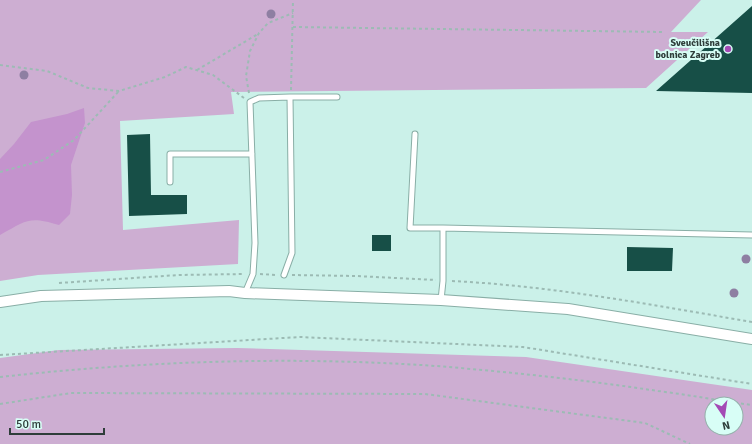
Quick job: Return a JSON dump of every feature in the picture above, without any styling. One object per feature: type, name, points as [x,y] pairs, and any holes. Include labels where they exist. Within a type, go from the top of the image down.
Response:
[{"type":"street","points":[[0,302],[41,296],[229,291],[245,293],[441,300],[568,309],[752,339]]},
{"type":"lane","points":[[284,275],[292,252],[290,97]]},
{"type":"lane","points":[[245,293],[253,274],[254,243],[250,102],[259,98],[337,97]]},
{"type":"lane","points":[[415,134],[410,228],[752,235]]},
{"type":"lane","points":[[170,182],[170,154],[252,154]]},
{"type":"lane","points":[[441,300],[443,281],[443,228]]},
{"type":"path","points":[[290,97],[294,0]]},
{"type":"path","points":[[250,102],[246,76],[250,51],[259,34],[268,23],[293,13]]},
{"type":"path","points":[[293,27],[664,32]]},
{"type":"path","points":[[197,70],[259,34]]},
{"type":"path","points":[[0,65],[47,71],[88,88],[119,91],[165,76],[186,67],[213,75],[250,102]]},
{"type":"path","points":[[0,172],[44,160],[74,140],[119,91]]},
{"type":"path","points":[[55,284],[79,281],[178,275],[246,274]]},
{"type":"path","points":[[263,274],[356,276],[435,280]]},
{"type":"path","points":[[454,281],[541,289],[609,298],[752,322]]},
{"type":"path","points":[[0,355],[300,336],[523,347],[752,384]]},
{"type":"path","points":[[0,377],[64,370],[188,362],[330,361],[434,366],[510,372],[752,405]]},
{"type":"path","points":[[0,404],[71,393],[425,394],[645,423],[690,444]]},
{"type":"shaded area","points":[[0,0],[701,0],[671,32],[708,32],[646,88],[231,92],[234,114],[120,121],[123,230],[239,220],[238,264],[38,275],[0,281]]},
{"type":"shaded area","points":[[84,108],[85,123],[71,165],[72,195],[70,214],[59,225],[34,220],[28,221],[0,235],[0,159],[31,122],[67,114]]},
{"type":"shaded area","points":[[237,348],[526,357],[752,390],[752,444],[0,444],[0,358],[59,350]]},
{"type":"building","name":"Sveučilišna bolnica Zagreb","points":[[752,6],[752,93],[656,91]]},
{"type":"building","points":[[150,134],[151,195],[187,195],[187,214],[129,216],[127,135]]},
{"type":"building","points":[[372,235],[391,235],[391,251],[372,251]]},
{"type":"building","points":[[627,247],[673,248],[672,271],[627,271]]},
{"type":"place","name":"Sveučilišna bolnica Zagreb","points":[[728,49]]}]
